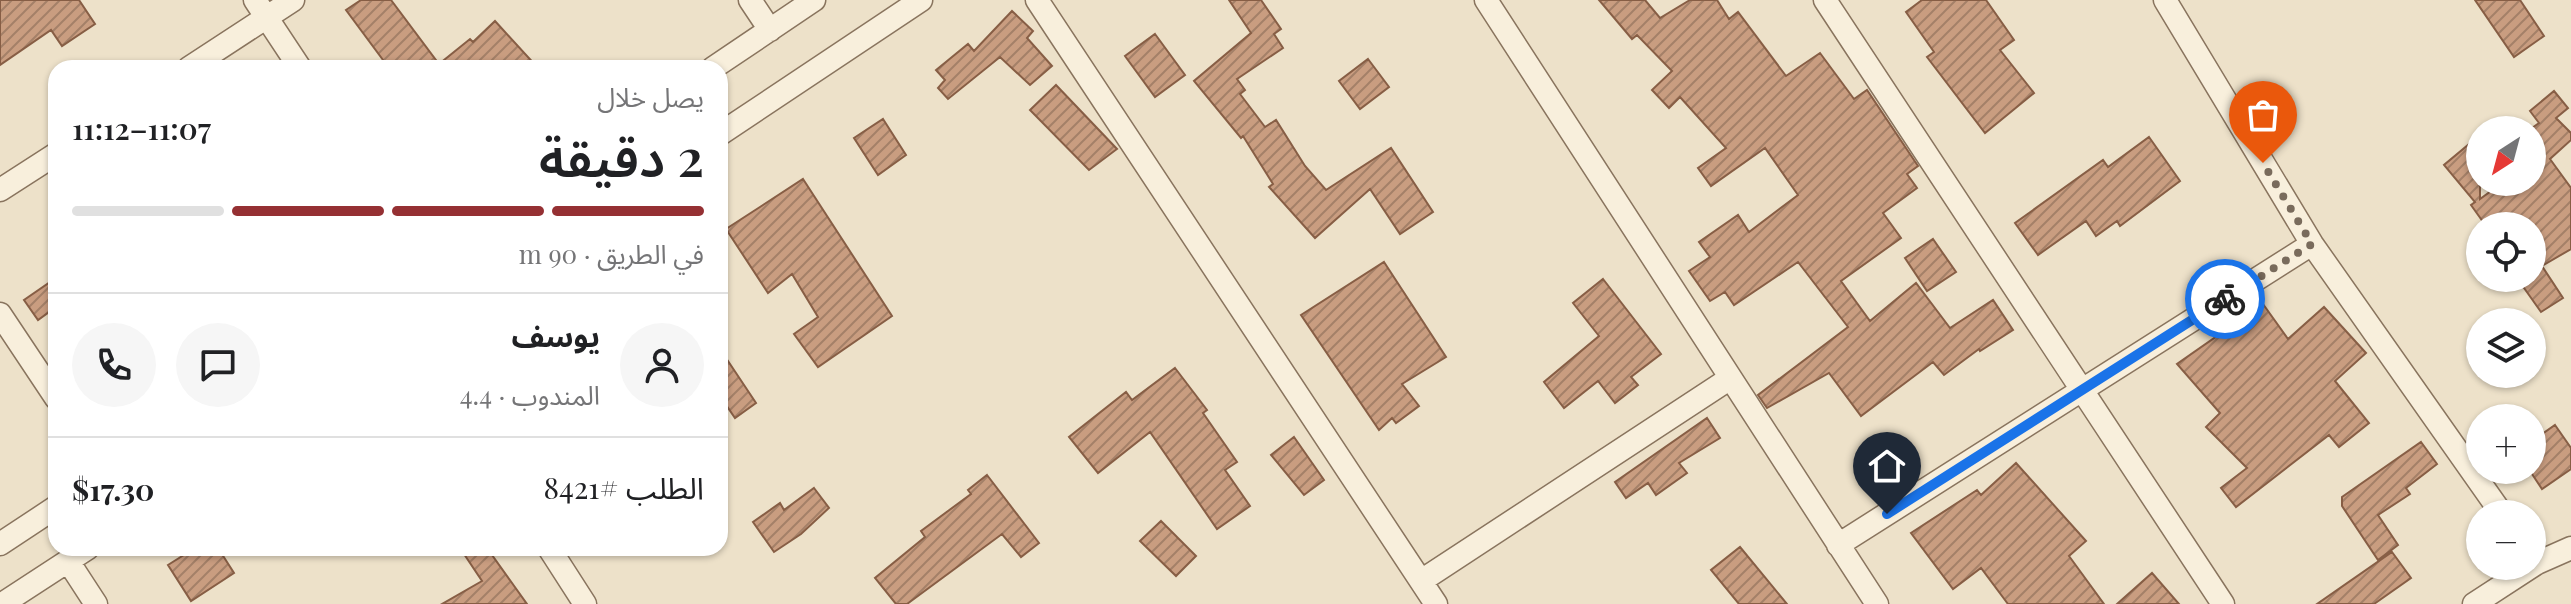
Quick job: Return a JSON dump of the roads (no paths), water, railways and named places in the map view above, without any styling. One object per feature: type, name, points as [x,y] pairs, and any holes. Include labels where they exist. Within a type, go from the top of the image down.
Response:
[{"type":"street","points":[[199,60],[261,9],[293,0]]},
{"type":"street","points":[[750,0],[770,30]]},
{"type":"street","points":[[725,60],[814,0]]},
{"type":"street","points":[[728,129],[921,0]]},
{"type":"street","points":[[1037,0],[1436,604]]},
{"type":"street","points":[[1486,0],[1877,604]]},
{"type":"street","points":[[1825,0],[2223,604]]},
{"type":"street","points":[[2165,0],[2312,244],[2492,500]]},
{"type":"street","points":[[261,9],[295,60]]},
{"type":"street","points":[[0,190],[48,159]]},
{"type":"street","points":[[1838,545],[2312,244]]},
{"type":"street","points":[[0,314],[48,386]]},
{"type":"street","points":[[1421,581],[1729,379]]},
{"type":"street","points":[[0,544],[48,512]]},
{"type":"street","points":[[2546,556],[2571,548]]},
{"type":"street","points":[[2,604],[76,556]]},
{"type":"street","points":[[554,556],[585,604]]},
{"type":"street","points":[[68,561],[96,604]]},
{"type":"street","points":[[2474,604],[2507,580]]}]
